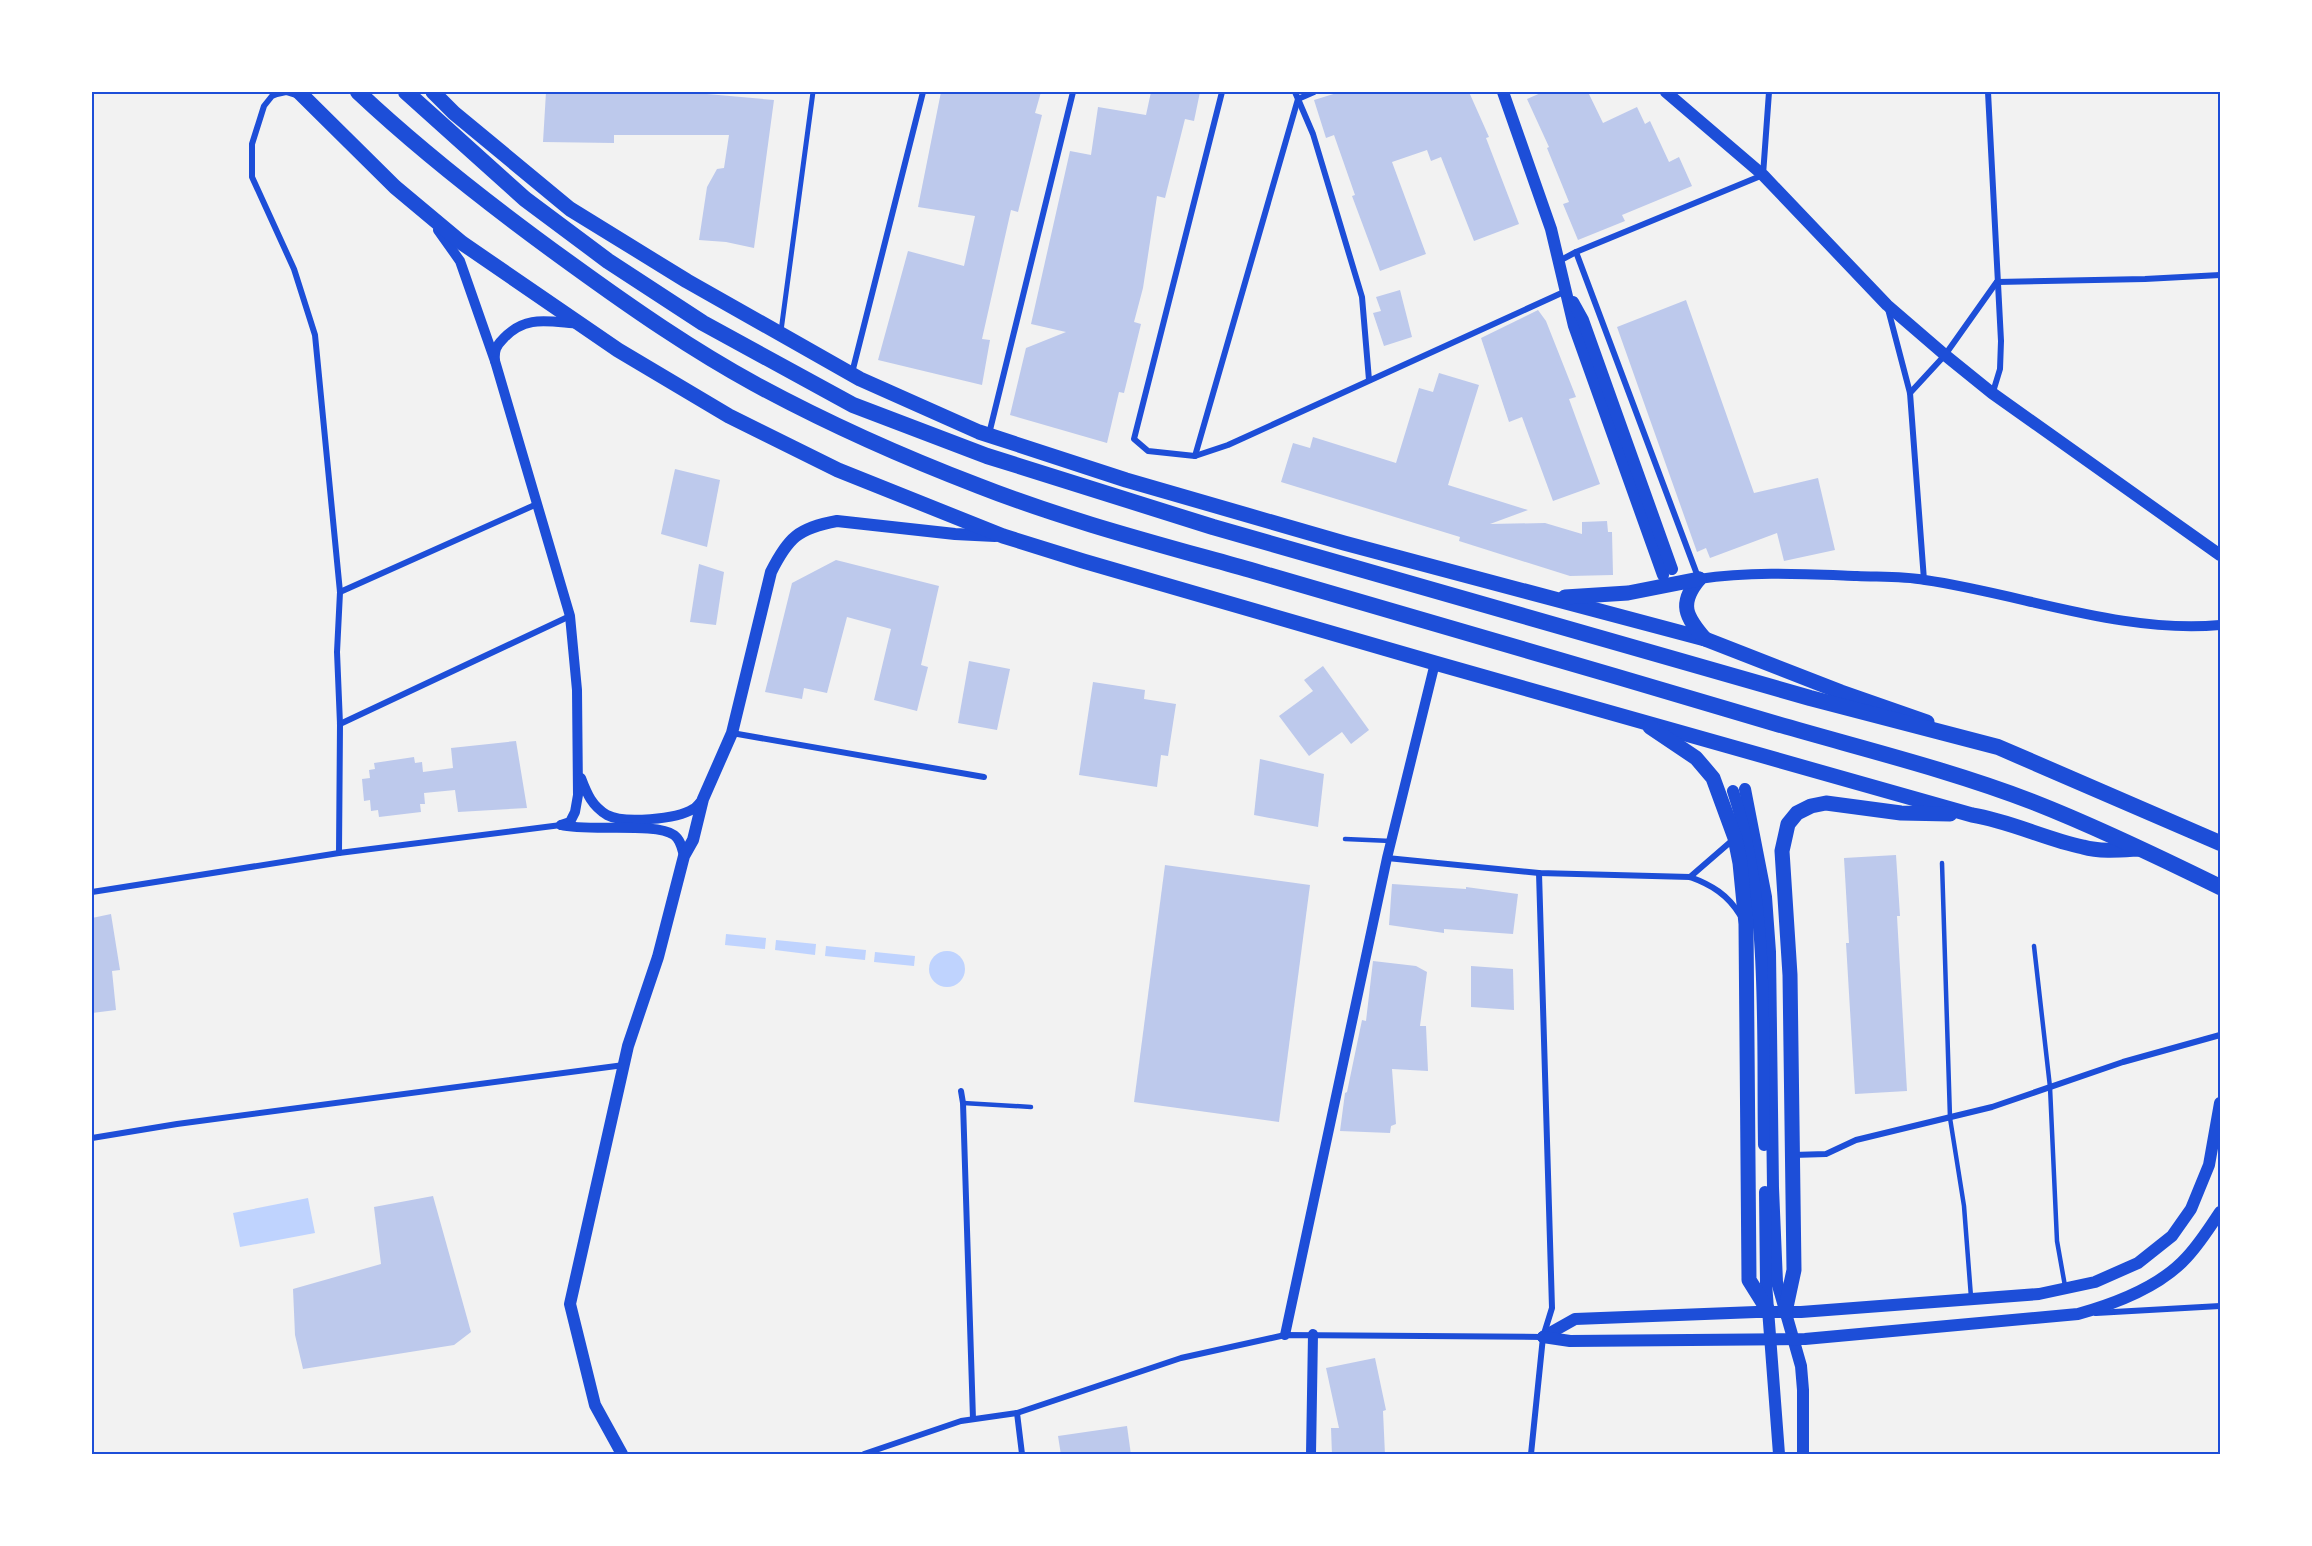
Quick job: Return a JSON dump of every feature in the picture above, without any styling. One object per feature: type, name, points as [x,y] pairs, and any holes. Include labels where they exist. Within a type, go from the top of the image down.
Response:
[{"type":"highway","points":[[358,92],[425,152],[472,190],[537,240],[654,322],[756,384],[840,427],[917,461],[985,489],[1103,527],[1969,780],[2035,803],[2220,887]]},
{"type":"highway","points":[[406,92],[525,199],[608,261],[703,324],[853,405],[987,456],[1213,527],[1810,698],[1998,747],[2220,843]]},
{"type":"main road","points":[[433,92],[454,114],[570,209],[687,281],[852,374],[989,435],[1126,480],[1344,543],[1705,639],[1841,692],[1998,747]]},
{"type":"main road","points":[[1503,92],[1551,229],[1574,326],[1668,572]]},
{"type":"main road","points":[[1666,92],[1763,175],[1887,305],[1945,355],[1992,393],[2220,555]]},
{"type":"main road","points":[[302,95],[395,187],[462,243],[618,350],[729,416],[838,470],[1003,536],[1435,663],[1990,818],[2085,848],[2139,849]]},
{"type":"main road","points":[[622,1455],[595,1405],[570,1304],[624,1065],[658,957],[684,856],[693,840],[703,799],[732,733],[771,572],[783,547],[799,533],[819,524],[837,521],[955,534],[1003,536]]},
{"type":"main road","points":[[1699,579],[1687,595],[1687,607],[1691,622],[1705,639]]},
{"type":"main road","points":[[1550,598],[1628,593],[1699,579]]},
{"type":"main road","points":[[1643,722],[1669,742],[1696,758],[1713,778],[1735,838],[1746,924],[1749,1280],[1777,1312]]},
{"type":"main road","points":[[1739,790],[1760,923],[1766,1283],[1777,1312],[1793,1339],[1801,1366],[1803,1455]]},
{"type":"main road","points":[[1779,1455],[1772,1339],[1777,1312],[1794,1270],[1790,975],[1782,850],[1788,824],[1797,813],[1811,806],[1826,803],[1901,813],[1972,814]]},
{"type":"main road","points":[[1544,1337],[1575,1319],[1777,1312],[1971,1300],[2039,1294],[2095,1282],[2138,1263],[2172,1236],[2191,1209],[2209,1165],[2220,1103]]},
{"type":"main road","points":[[1544,1337],[1570,1341],[1793,1339],[2078,1314],[2112,1304],[2160,1278],[2186,1259],[2220,1212]]},
{"type":"street","points":[[302,95],[286,92],[276,94],[264,106],[252,144],[252,177],[294,268],[315,335],[340,592],[336,652],[340,724],[339,853]]},
{"type":"street","points":[[441,92],[454,114]]},
{"type":"street","points":[[781,333],[813,92]]},
{"type":"street","points":[[852,374],[923,92]]},
{"type":"street","points":[[989,435],[1073,92]]},
{"type":"street","points":[[1222,92],[1134,439],[1148,451],[1195,456],[1228,445],[1566,291]]},
{"type":"street","points":[[1294,92],[1313,134],[1362,297],[1369,380]]},
{"type":"street","points":[[1298,99],[1314,92]]},
{"type":"street","points":[[1558,261],[1763,175],[1769,92]]},
{"type":"street","points":[[1988,92],[2001,341],[2000,369],[1992,393]]},
{"type":"street","points":[[1195,456],[1298,99]]},
{"type":"street","points":[[92,892],[339,853],[561,825],[570,822],[575,812],[579,769],[577,690],[570,616],[495,361],[460,261],[446,238],[395,187]]},
{"type":"street","points":[[1576,252],[1699,579],[1736,573],[1797,573],[1924,580],[2046,606],[2146,623],[2188,628],[2220,626]]},
{"type":"street","points":[[1997,282],[2220,275]]},
{"type":"street","points":[[1910,393],[1945,355],[1997,282]]},
{"type":"street","points":[[1887,305],[1910,393],[1924,580]]},
{"type":"street","points":[[495,361],[494,353],[498,345],[510,332],[525,323],[539,321],[583,324]]},
{"type":"street","points":[[340,592],[537,504]]},
{"type":"street","points":[[340,724],[570,616]]},
{"type":"street","points":[[1284,1335],[1387,858],[1435,663]]},
{"type":"street","points":[[732,733],[984,777]]},
{"type":"street","points":[[579,769],[588,796],[596,807],[610,816],[660,819],[694,809],[703,799]]},
{"type":"street","points":[[561,825],[577,829],[608,827],[667,832],[676,836],[682,846],[684,856]]},
{"type":"street","points":[[1690,877],[1735,838]]},
{"type":"street","points":[[1387,858],[1539,873],[1690,877],[1708,884],[1731,900],[1746,924]]},
{"type":"street","points":[[1531,1455],[1544,1337],[1552,1308],[1539,873]]},
{"type":"street","points":[[1793,1155],[1826,1154],[1856,1140],[1992,1107],[2123,1062],[2220,1035]]},
{"type":"street","points":[[92,1138],[177,1124],[624,1065]]},
{"type":"street","points":[[961,1091],[973,1419]]},
{"type":"street","points":[[2078,1314],[2220,1306]]},
{"type":"street","points":[[864,1455],[961,1421],[1017,1413],[1181,1358],[1284,1335],[1544,1337]]},
{"type":"street","points":[[1311,1455],[1313,1335]]},
{"type":"street","points":[[1017,1413],[1022,1455]]},
{"type":"lane","points":[[1345,839],[1391,841]]},
{"type":"lane","points":[[1942,863],[1950,1118],[1964,1206],[1971,1300]]},
{"type":"lane","points":[[2034,946],[2050,1088],[2057,1241],[2065,1289]]},
{"type":"lane","points":[[963,1102],[1031,1107]]},
{"type":"water","points":[[726,934],[766,938],[765,949],[725,945]]},
{"type":"water","points":[[776,940],[816,944],[815,955],[775,950]]},
{"type":"water","points":[[826,946],[866,950],[865,960],[825,956]]},
{"type":"water","points":[[947,951],[960,956],[965,969],[960,982],[947,987],[934,982],[929,969],[934,956]]},
{"type":"water","points":[[875,952],[915,956],[914,966],[874,962]]},
{"type":"water","points":[[308,1198],[315,1233],[240,1247],[233,1213]]},
{"type":"building","points":[[546,92],[707,92],[707,94],[774,100],[754,248],[726,242],[699,240],[707,187],[717,169],[724,168],[729,135],[614,135],[614,143],[543,142]]},
{"type":"building","points":[[941,92],[1041,92],[1035,113],[1042,115],[1018,212],[1011,210],[982,339],[990,340],[982,385],[878,360],[908,251],[964,266],[975,216],[918,207]]},
{"type":"building","points":[[1151,92],[1200,92],[1194,121],[1185,119],[1165,198],[1157,196],[1143,288],[1134,322],[1141,324],[1124,393],[1119,392],[1107,443],[1010,415],[1026,348],[1066,332],[1031,324],[1070,151],[1091,155],[1098,107],[1146,115]]},
{"type":"building","points":[[1340,92],[1469,92],[1489,137],[1486,138],[1519,224],[1474,241],[1441,157],[1431,161],[1427,150],[1392,162],[1426,254],[1380,271],[1352,196],[1355,195],[1334,135],[1326,138],[1314,100]]},
{"type":"building","points":[[1543,92],[1588,92],[1603,123],[1637,107],[1645,124],[1650,121],[1669,162],[1679,157],[1692,186],[1622,215],[1625,221],[1578,240],[1563,204],[1569,202],[1547,148],[1549,147],[1527,99]]},
{"type":"building","points":[[1400,290],[1412,337],[1384,346],[1373,313],[1381,311],[1376,297]]},
{"type":"building","points":[[1686,300],[1754,493],[1818,478],[1835,550],[1784,561],[1777,533],[1710,558],[1706,548],[1697,552],[1617,327]]},
{"type":"building","points":[[1538,310],[1546,321],[1576,397],[1569,399],[1600,484],[1553,501],[1522,417],[1509,422],[1481,338]]},
{"type":"building","points":[[1439,373],[1479,385],[1448,485],[1528,510],[1490,524],[1545,523],[1582,534],[1582,522],[1607,521],[1608,532],[1612,532],[1613,575],[1570,576],[1459,541],[1460,537],[1281,482],[1293,443],[1310,448],[1313,437],[1396,463],[1419,388],[1433,392]]},
{"type":"building","points":[[675,469],[720,480],[707,547],[661,534]]},
{"type":"building","points":[[836,560],[939,586],[921,665],[928,667],[917,711],[874,700],[891,629],[847,617],[827,693],[804,688],[802,699],[765,692],[792,583]]},
{"type":"building","points":[[699,564],[724,572],[716,625],[690,622]]},
{"type":"building","points":[[969,661],[1010,669],[997,730],[958,723]]},
{"type":"building","points":[[1323,666],[1369,730],[1351,744],[1342,732],[1309,756],[1279,716],[1313,691],[1304,680]]},
{"type":"building","points":[[1093,682],[1145,690],[1144,699],[1176,704],[1168,756],[1161,755],[1157,787],[1079,775]]},
{"type":"building","points":[[516,741],[527,808],[458,812],[455,790],[424,793],[425,804],[420,804],[421,812],[379,817],[378,810],[371,811],[370,800],[364,801],[362,779],[370,778],[369,770],[375,769],[374,763],[414,757],[415,763],[422,762],[423,772],[453,768],[451,748]]},
{"type":"building","points":[[1260,759],[1324,774],[1318,827],[1254,815]]},
{"type":"building","points":[[1896,855],[1900,916],[1897,916],[1907,1091],[1855,1094],[1846,943],[1849,943],[1844,858]]},
{"type":"building","points":[[1165,865],[1310,885],[1279,1122],[1134,1102]]},
{"type":"building","points":[[1392,884],[1466,889],[1466,887],[1518,894],[1513,934],[1444,929],[1444,933],[1389,925]]},
{"type":"building","points":[[111,914],[120,970],[112,971],[116,1010],[92,1013],[92,918]]},
{"type":"building","points":[[1373,961],[1416,966],[1427,972],[1420,1026],[1426,1026],[1428,1071],[1392,1069],[1396,1124],[1391,1126],[1390,1133],[1340,1131],[1345,1093],[1362,1020],[1366,1021]]},
{"type":"building","points":[[1471,966],[1513,969],[1514,1010],[1471,1007]]},
{"type":"building","points":[[433,1196],[471,1332],[454,1345],[303,1369],[295,1335],[293,1289],[381,1264],[374,1207]]},
{"type":"building","points":[[1375,1358],[1386,1410],[1383,1411],[1385,1455],[1332,1455],[1331,1428],[1339,1428],[1326,1368]]},
{"type":"building","points":[[1127,1426],[1131,1455],[1061,1455],[1058,1436]]}]
